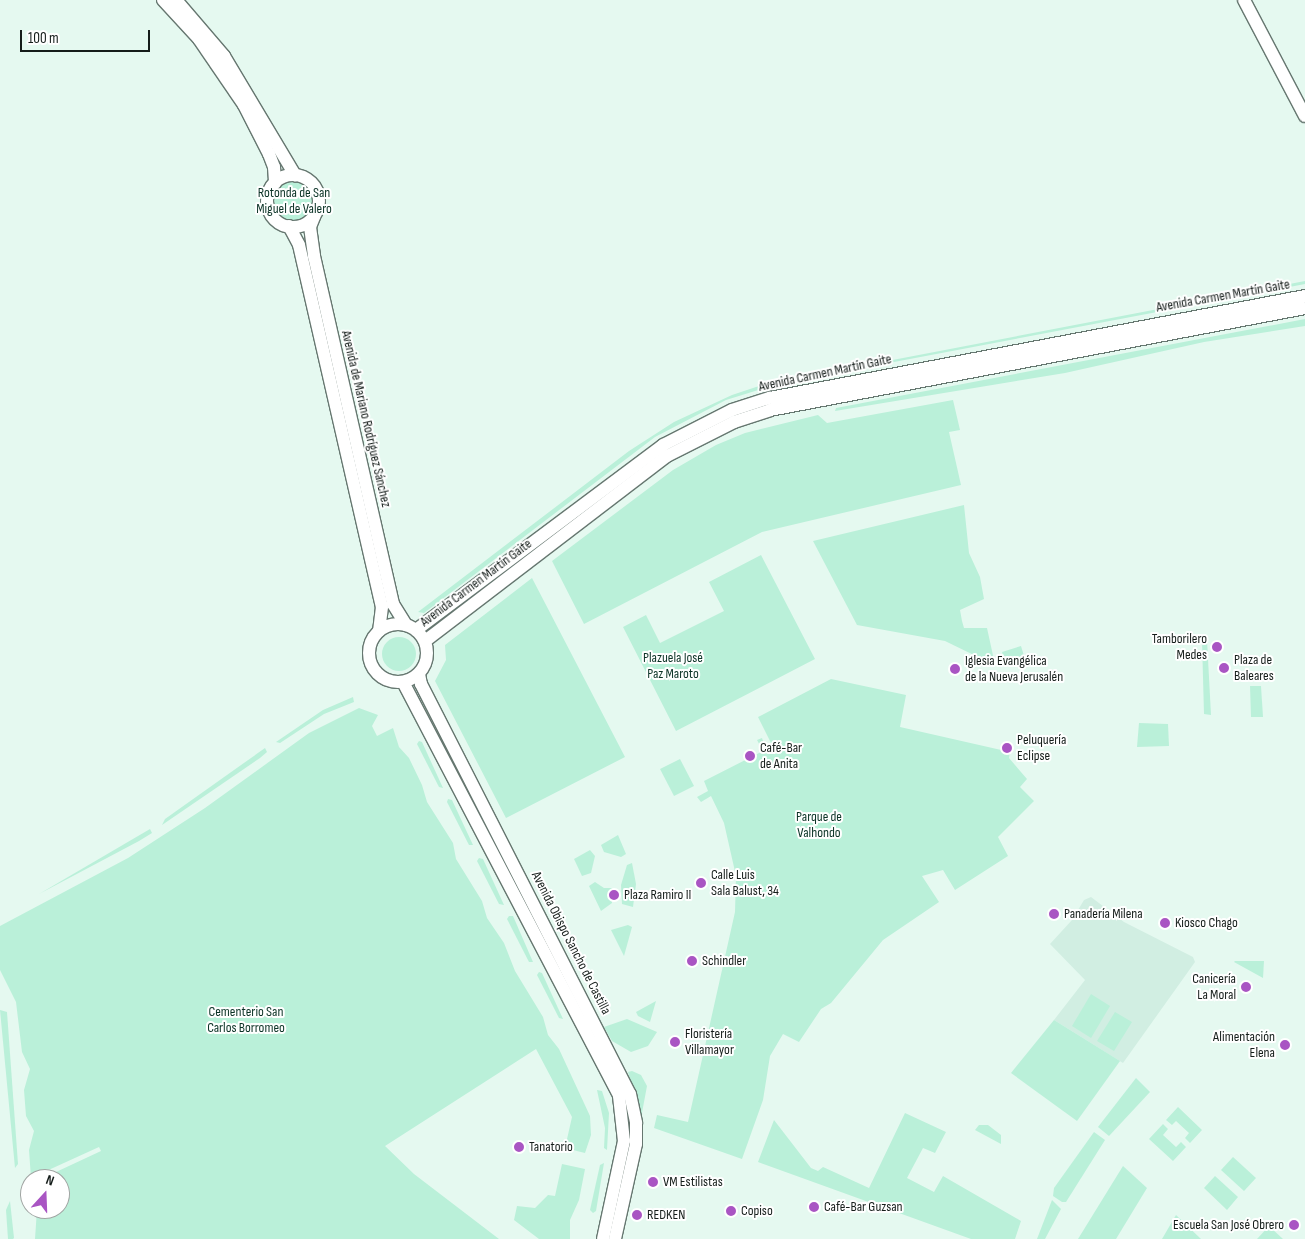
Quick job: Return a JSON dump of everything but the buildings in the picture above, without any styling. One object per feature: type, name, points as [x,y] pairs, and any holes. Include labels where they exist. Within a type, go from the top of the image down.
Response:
[{"type":"main road","points":[[163,0],[199,38],[244,105],[274,167],[275,182],[267,203],[275,218],[289,226],[298,226],[314,217],[319,207],[319,196],[314,186],[295,175],[224,56],[176,0]]},
{"type":"main road","points":[[1244,0],[1305,116]]},
{"type":"main road","points":[[275,182],[295,175]]},
{"type":"main road","name":"Avenida de Mariano Rodríguez Sánchez","points":[[314,217],[310,228],[312,249],[393,604],[411,627]]},
{"type":"main road","name":"Avenida de Mariano Rodríguez Sánchez","points":[[289,226],[299,245],[382,607],[380,630]]},
{"type":"main road","name":"Avenida Carmen Martín Gaite","points":[[411,627],[663,445],[732,410],[787,394],[1305,296]]},
{"type":"main road","name":"Avenida Carmen Martín Gaite","points":[[425,641],[667,456],[734,422],[770,410],[1305,308]]},
{"type":"main road","points":[[392,624],[411,627],[425,641],[427,658],[419,674],[403,682],[383,678],[372,666],[370,646],[380,630],[392,624]]},
{"type":"main road","name":"Avenida Obispo Sancho de Castilla","points":[[419,674],[421,684],[630,1094],[636,1122],[636,1144],[616,1239]]},
{"type":"main road","name":"Avenida Obispo Sancho de Castilla","points":[[403,682],[421,710],[618,1096],[623,1112],[623,1149],[603,1239]]},
{"type":"shaded area","points":[[1091,897],[1124,922],[1193,957],[1195,962],[1123,1063],[1054,1020],[1085,980],[1050,944],[1072,920],[1084,900]]},
{"type":"green space","name":"Rotonda de San Miguel de Valero","points":[[294,181],[308,187],[314,201],[308,215],[294,221],[280,215],[274,201],[280,187]]},
{"type":"green space","points":[[1305,281],[1305,284],[778,384],[726,400],[655,437],[424,613],[418,612],[629,451],[674,422],[732,395],[762,385]]},
{"type":"green space","points":[[1305,319],[1305,326],[1204,342],[1065,373],[835,411],[836,408]]},
{"type":"green space","points":[[953,400],[960,430],[949,432],[961,485],[762,532],[584,624],[552,561],[673,470],[716,445],[745,433],[818,415],[827,423]]},
{"type":"green space","points":[[964,505],[969,553],[980,577],[984,599],[960,610],[962,621],[964,628],[987,628],[994,660],[984,660],[945,641],[857,625],[813,541]]},
{"type":"green space","name":"Plazuela José Paz Maroto","points":[[761,555],[815,659],[676,731],[623,627],[646,615],[660,643],[724,611],[709,582]]},
{"type":"green space","points":[[532,578],[625,757],[506,818],[435,681],[446,660],[445,645]]},
{"type":"green space","points":[[399,637],[406,638],[411,642],[415,647],[415,661],[411,666],[406,670],[399,671],[392,670],[387,666],[383,661],[382,654],[383,647],[387,642],[392,638]]},
{"type":"green space","points":[[1207,640],[1211,715],[1204,714],[1202,641]]},
{"type":"green space","points":[[1021,646],[1025,659],[1020,659],[1015,667],[1006,665],[1002,652]]},
{"type":"green space","name":"Parque de Valhondo","points":[[831,679],[906,695],[900,727],[1010,752],[1009,758],[1027,779],[1020,787],[1034,801],[998,837],[1008,856],[955,890],[943,870],[922,876],[939,902],[883,940],[831,1003],[821,1009],[799,1042],[783,1034],[770,1056],[763,1100],[742,1159],[654,1128],[657,1115],[688,1122],[735,912],[736,876],[724,823],[711,796],[701,802],[697,797],[708,791],[704,781],[763,751],[757,740],[762,738],[766,750],[773,747],[758,717]]},
{"type":"green space","points":[[1250,686],[1261,686],[1263,717],[1251,717]]},
{"type":"green space","points":[[353,697],[354,702],[324,714],[280,743],[276,742],[323,710]]},
{"type":"green space","name":"Cementerio San Carlos Borromeo","points":[[359,708],[378,715],[372,726],[377,736],[393,728],[399,747],[409,758],[422,785],[427,802],[453,843],[456,859],[482,901],[487,918],[504,943],[515,971],[543,1017],[548,1035],[559,1049],[590,1116],[591,1135],[585,1153],[565,1148],[572,1117],[536,1049],[385,1146],[414,1174],[499,1239],[35,1239],[36,1219],[70,1219],[70,1169],[62,1169],[101,1151],[99,1147],[51,1169],[30,1169],[29,1150],[34,1131],[26,1116],[24,1090],[30,1069],[22,1052],[16,1002],[0,970],[0,926],[128,858],[205,808],[309,733]]},
{"type":"green space","points":[[1139,723],[1168,724],[1169,746],[1137,747]]},
{"type":"green space","points":[[419,741],[422,742],[443,788],[439,787],[417,744]]},
{"type":"green space","points":[[265,748],[267,752],[260,758],[162,825],[165,819]]},
{"type":"green space","points":[[680,759],[694,786],[674,796],[660,769]]},
{"type":"green space","points":[[448,799],[452,800],[473,845],[469,845],[447,802]]},
{"type":"green space","points":[[150,829],[152,833],[139,841],[39,894]]},
{"type":"green space","points":[[618,835],[626,854],[621,857],[604,852],[601,845]]},
{"type":"green space","points":[[590,850],[595,856],[591,873],[582,876],[574,859]]},
{"type":"green space","points":[[479,858],[483,859],[504,905],[499,904],[477,861]]},
{"type":"green space","points":[[632,863],[636,884],[633,907],[622,904],[621,885],[627,865]]},
{"type":"green space","points":[[595,882],[604,888],[612,888],[612,903],[601,911],[589,886]]},
{"type":"green space","points":[[509,916],[513,916],[533,962],[529,962],[507,919]]},
{"type":"green space","points":[[628,925],[632,927],[624,956],[611,930]]},
{"type":"green space","points":[[1235,961],[1264,961],[1263,978],[1234,962]]},
{"type":"green space","points":[[539,972],[542,973],[563,1019],[559,1018],[537,975]]},
{"type":"green space","points":[[1091,994],[1110,1006],[1091,1038],[1072,1026]]},
{"type":"green space","points":[[656,1001],[650,1022],[638,1016],[636,1012]]},
{"type":"green space","points":[[0,1010],[7,1012],[18,1164],[15,1168]]},
{"type":"green space","points":[[1115,1012],[1132,1022],[1114,1051],[1097,1041]]},
{"type":"green space","points":[[627,1019],[657,1032],[648,1046],[631,1052],[612,1041],[604,1027]]},
{"type":"green space","points":[[1054,1020],[1120,1061],[1077,1121],[1011,1073]]},
{"type":"green space","points":[[632,1071],[641,1075],[647,1086],[641,1118],[628,1072]]},
{"type":"green space","points":[[1136,1078],[1150,1092],[1109,1136],[1098,1127]]},
{"type":"green space","points":[[597,1090],[602,1091],[609,1113],[607,1150],[604,1148],[605,1128]]},
{"type":"green space","points":[[1178,1107],[1202,1130],[1190,1143],[1185,1138],[1189,1133],[1176,1121],[1172,1125],[1166,1120]]},
{"type":"green space","points":[[905,1113],[946,1132],[935,1153],[923,1148],[907,1178],[934,1192],[943,1176],[1021,1221],[1015,1239],[971,1239],[758,1162],[774,1120],[811,1168],[818,1171],[823,1167],[869,1188]]},
{"type":"green space","points":[[1163,1124],[1168,1129],[1163,1135],[1176,1147],[1181,1142],[1186,1147],[1173,1161],[1149,1139]]},
{"type":"green space","points":[[979,1125],[988,1125],[1001,1135],[1001,1144],[975,1130]]},
{"type":"green space","points":[[1094,1132],[1105,1140],[1066,1202],[1062,1202],[1053,1196],[1054,1188]]},
{"type":"green space","points":[[1233,1157],[1256,1178],[1244,1191],[1221,1170]]},
{"type":"green space","points":[[604,1163],[596,1211],[593,1213],[590,1210],[600,1165]]},
{"type":"green space","points":[[562,1164],[585,1169],[579,1200],[570,1220],[570,1239],[539,1239],[514,1220],[517,1206],[535,1208],[548,1195],[555,1196]]},
{"type":"green space","points":[[1123,1166],[1147,1188],[1116,1239],[1078,1239]]},
{"type":"green space","points":[[1215,1176],[1238,1197],[1227,1210],[1204,1188]]},
{"type":"green space","points":[[1052,1200],[1061,1209],[1045,1239],[1037,1239]]},
{"type":"green space","points":[[10,1201],[13,1239],[8,1239],[6,1210]]},
{"type":"green space","points":[[1176,1215],[1201,1239],[1162,1239]]},
{"type":"green space","points":[[1269,1226],[1283,1239],[1257,1239]]},
{"type":"place","name":"Tamborilero Medes","points":[[1217,647]]},
{"type":"place","name":"Plaza de Baleares","points":[[1224,668]]},
{"type":"place","name":"Iglesia Evangélica de la Nueva Jerusalén","points":[[955,669]]},
{"type":"place","name":"Peluquería Eclipse","points":[[1007,748]]},
{"type":"place","name":"Café-Bar de Anita","points":[[750,756]]},
{"type":"place","name":"Calle Luis Sala Balust, 34","points":[[701,883]]},
{"type":"place","name":"Plaza Ramiro II","points":[[614,895]]},
{"type":"place","name":"Panadería Milena","points":[[1054,914]]},
{"type":"place","name":"Kiosco Chago","points":[[1165,923]]},
{"type":"place","name":"Schindler","points":[[692,961]]},
{"type":"place","name":"Canicería La Moral","points":[[1246,987]]},
{"type":"place","name":"Floristería Villamayor","points":[[675,1042]]},
{"type":"place","name":"Alimentación Elena","points":[[1285,1045]]},
{"type":"place","name":"Tanatorio","points":[[519,1147]]},
{"type":"place","name":"VM Estilistas","points":[[653,1182]]},
{"type":"place","name":"Café-Bar Guzsan","points":[[814,1207]]},
{"type":"place","name":"Copiso","points":[[731,1211]]},
{"type":"place","name":"REDKEN","points":[[637,1215]]},
{"type":"place","name":"Escuela San José Obrero","points":[[1294,1225]]}]
